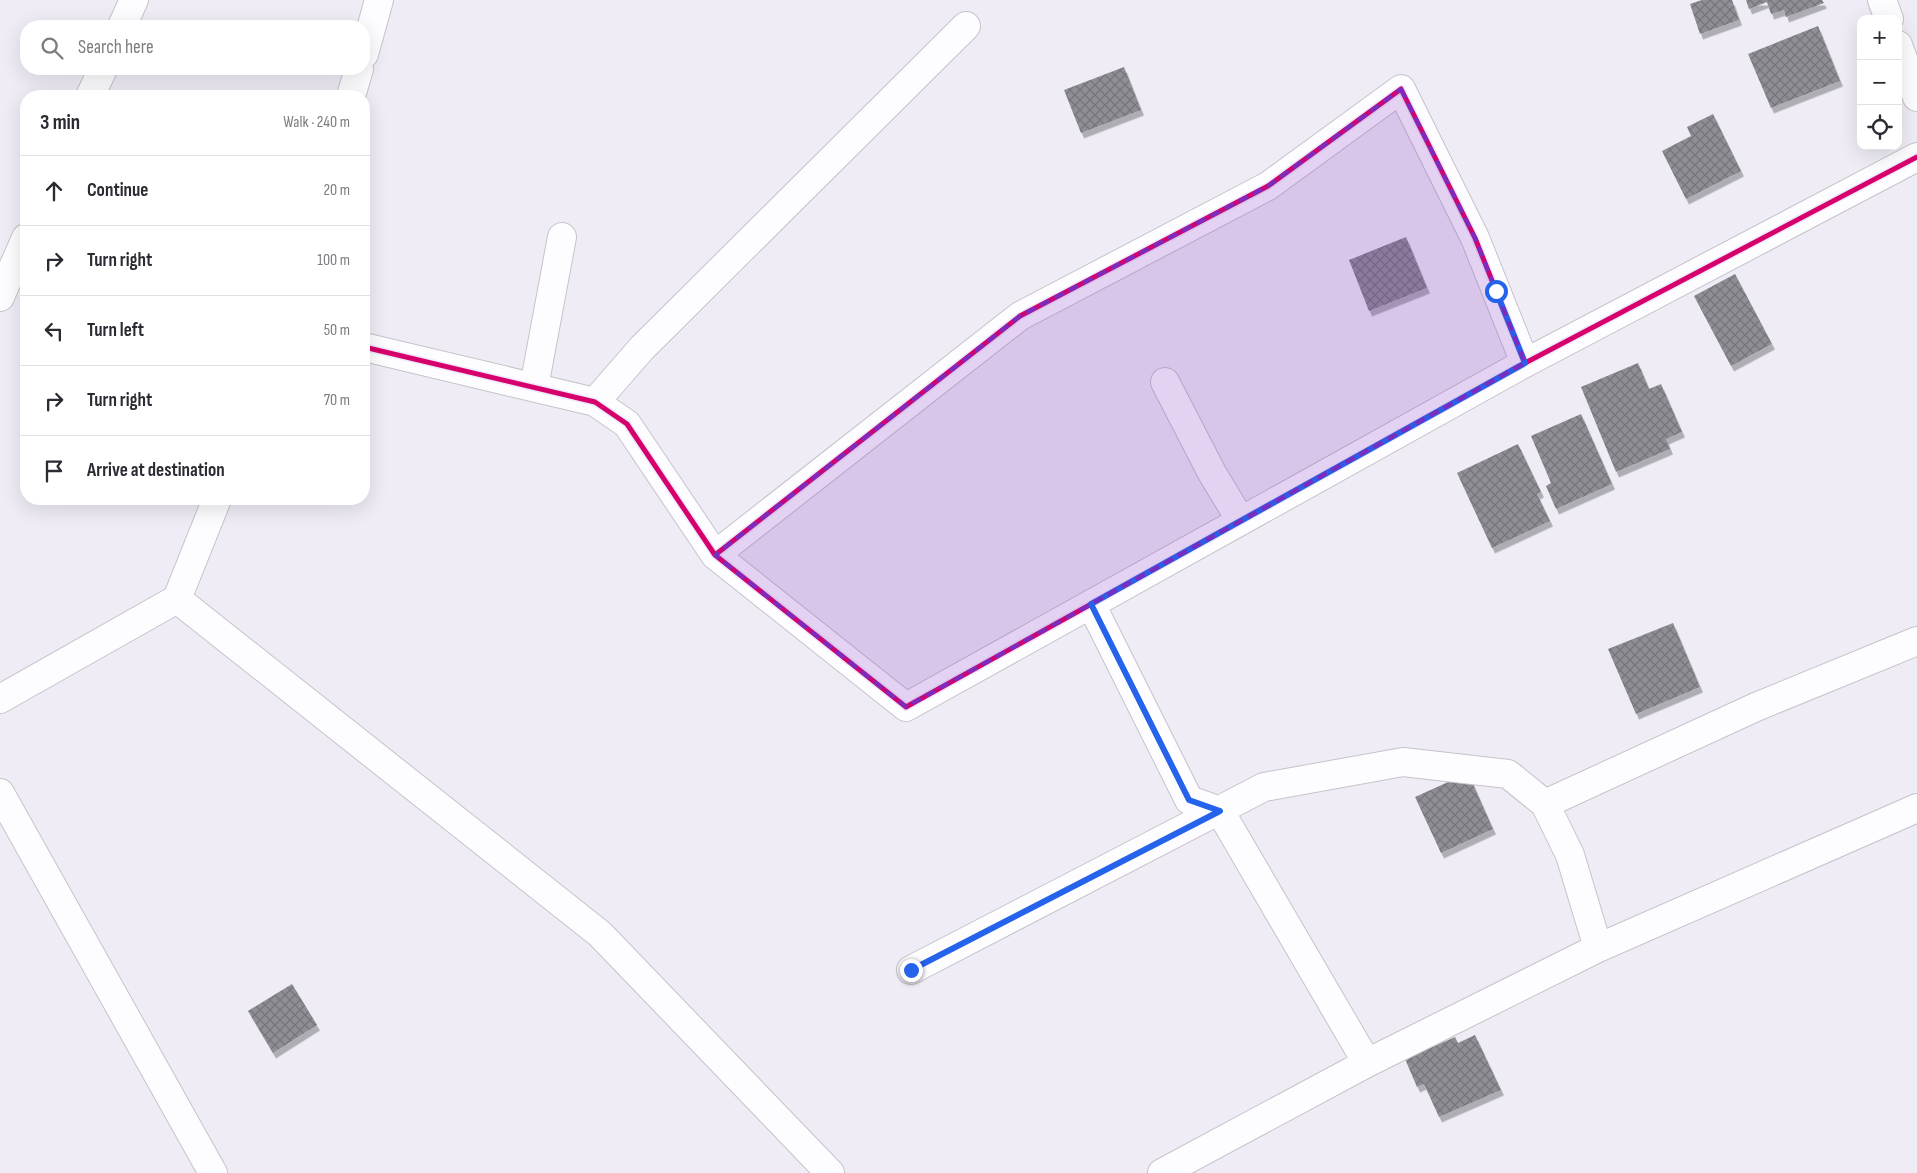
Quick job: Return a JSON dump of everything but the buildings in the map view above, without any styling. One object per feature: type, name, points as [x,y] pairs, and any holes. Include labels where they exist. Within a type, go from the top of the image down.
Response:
[{"type":"street","points":[[125,20],[134,0]]},
{"type":"street","points":[[370,34],[380,0]]},
{"type":"street","points":[[1882,0],[1888,15]]},
{"type":"street","points":[[595,402],[642,348],[966,26]]},
{"type":"street","points":[[1902,56],[1917,97]]},
{"type":"street","points":[[93,90],[100,75]]},
{"type":"street","points":[[354,90],[358,75]]},
{"type":"street","points":[[715,554],[1020,316],[1268,186],[1401,89],[1475,238],[1525,363]]},
{"type":"street","points":[[370,348],[595,402],[627,424],[715,554],[906,707],[1525,363],[1917,157]]},
{"type":"street","points":[[534,387],[562,237]]},
{"type":"street","points":[[0,297],[20,252]]},
{"type":"street","points":[[1165,382],[1212,472],[1241,521]]},
{"type":"street","points":[[0,699],[177,599],[214,505]]},
{"type":"street","points":[[177,599],[600,934],[830,1173]]},
{"type":"street","points":[[1091,604],[1189,800],[1220,811],[1367,1063]]},
{"type":"street","points":[[1545,804],[1756,707],[1917,641]]},
{"type":"street","points":[[911,970],[1264,787],[1402,762],[1508,774],[1545,804],[1570,854],[1598,948]]},
{"type":"street","points":[[0,792],[213,1173]]},
{"type":"street","points":[[1162,1173],[1367,1063],[1598,948],[1917,808]]},
{"type":"highlighted area","points":[[1401,89],[1475,238],[1525,363],[906,707],[715,555],[1020,316],[1268,186]]},
{"type":"cycle path","points":[[715,555],[1020,316],[1268,186],[1401,89],[1475,238],[1525,363]]},
{"type":"cycle path","points":[[370,348],[595,402],[627,424],[715,555],[906,707],[1525,363],[1917,157]]},
{"type":"route","points":[[911,970],[1220,811],[1189,800],[1091,604],[1525,363],[1496,291]]}]
